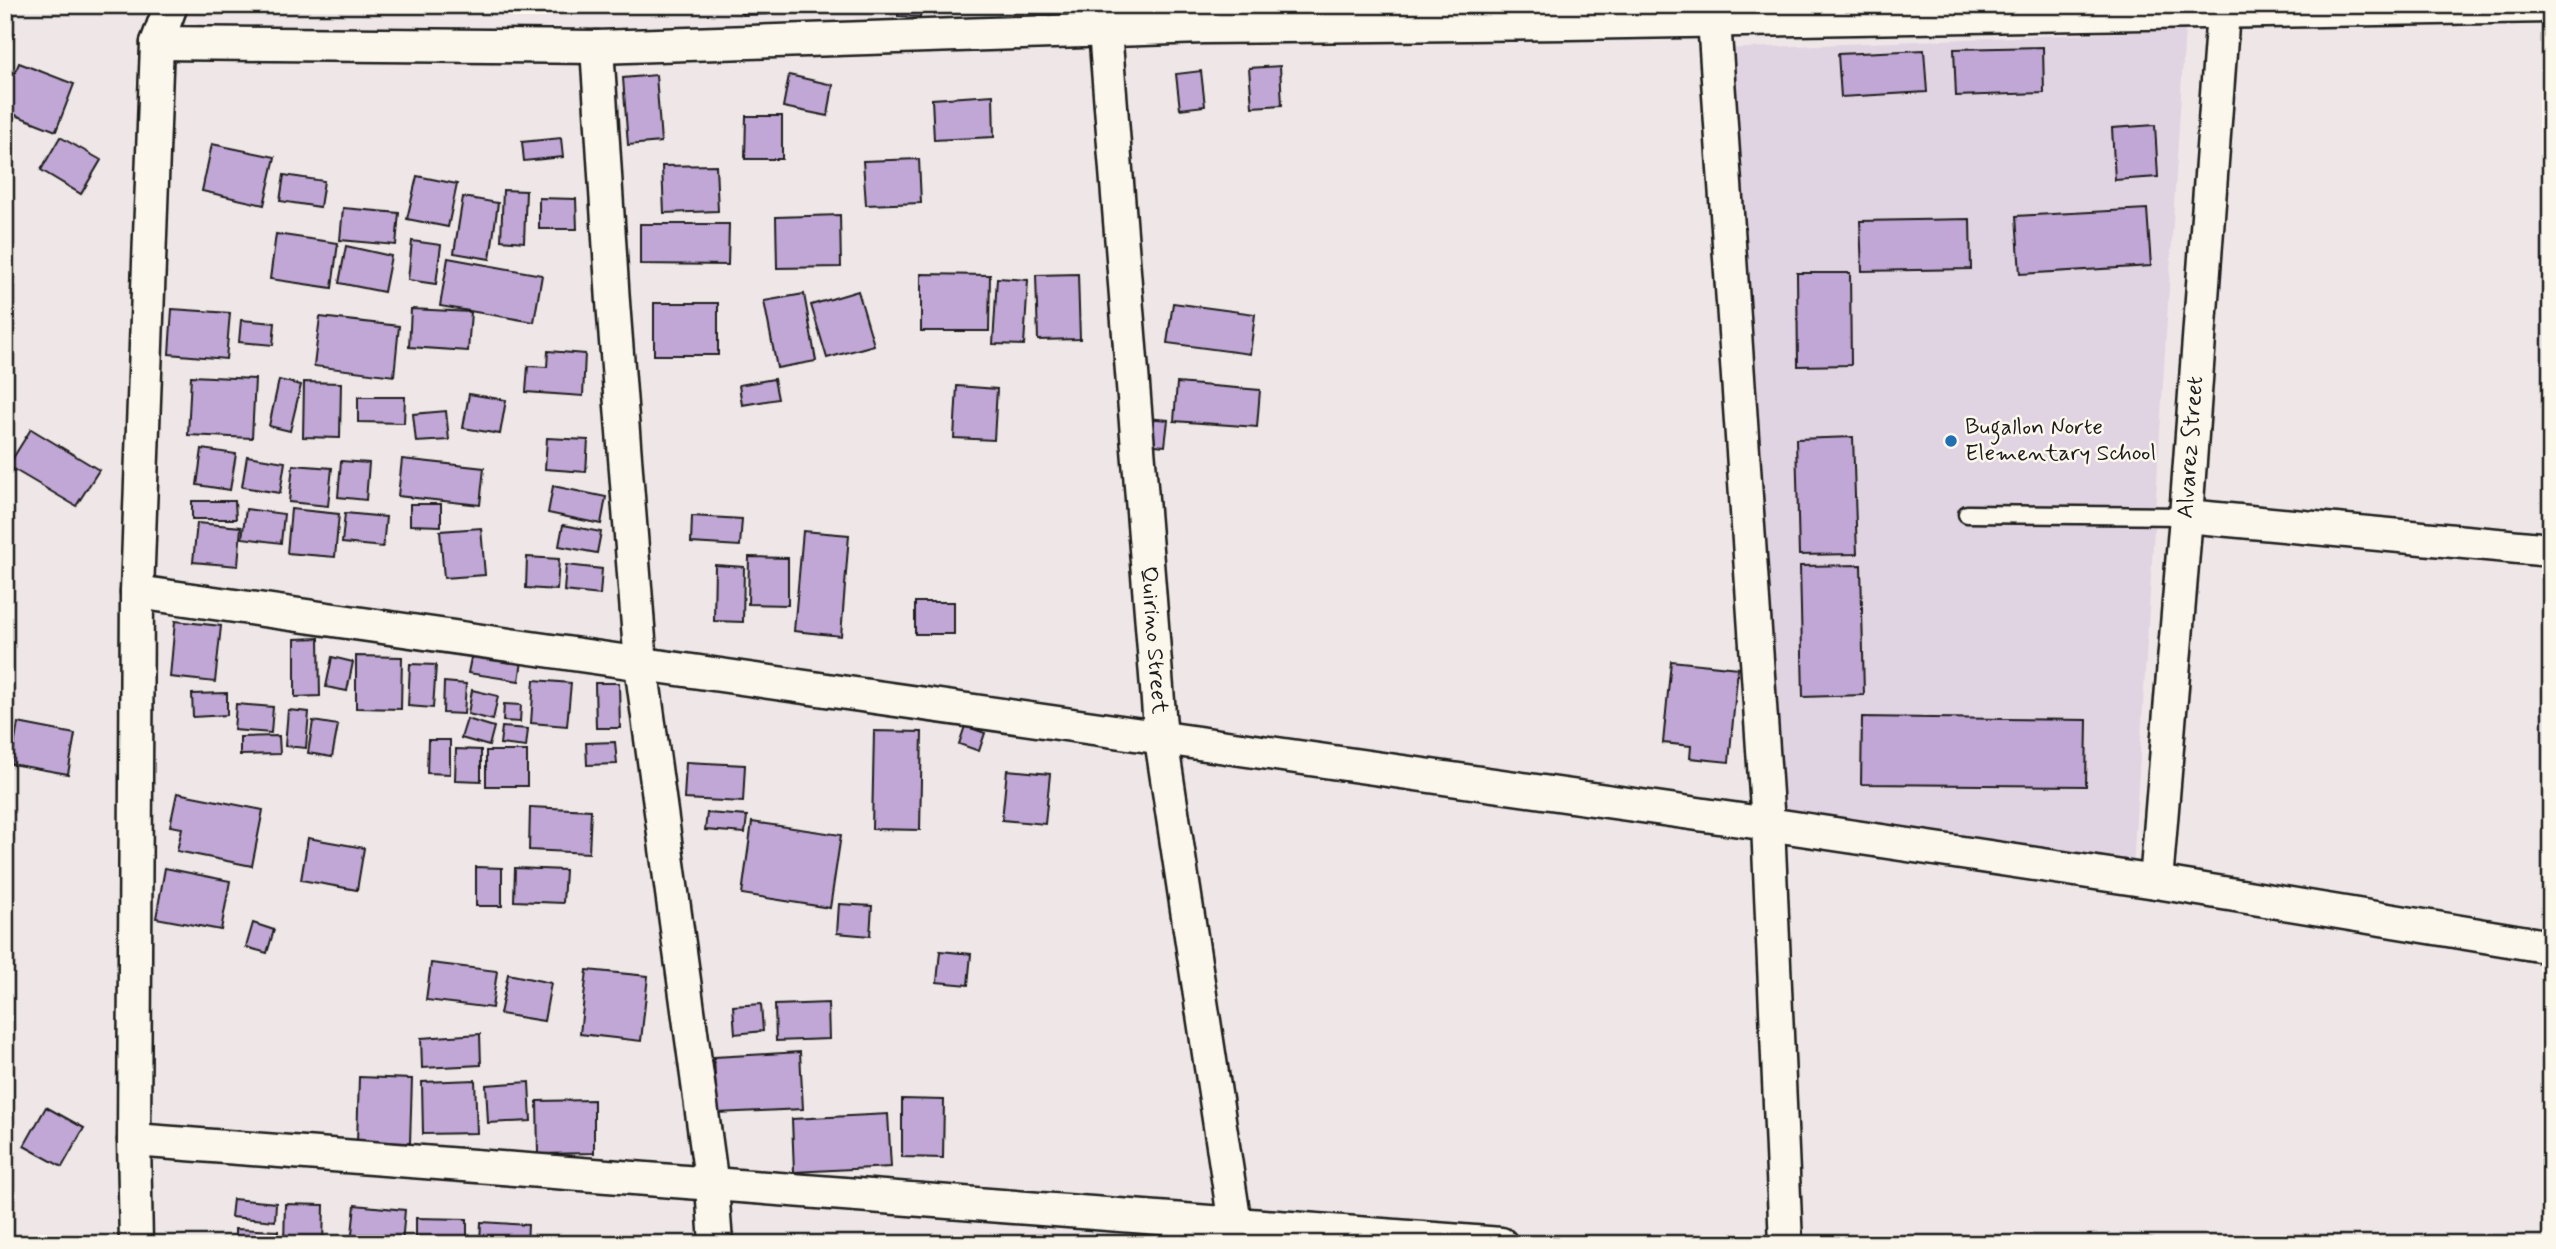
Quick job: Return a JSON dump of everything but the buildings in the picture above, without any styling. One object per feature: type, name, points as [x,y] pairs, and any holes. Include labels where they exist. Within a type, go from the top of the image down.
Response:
[{"type":"street","points":[[136,1244],[134,1140],[137,592],[157,43],[171,5]]},
{"type":"street","points":[[157,43],[597,47],[1105,31],[1204,16],[2223,12],[2551,6]]},
{"type":"street","name":"Alvarez Street","points":[[2156,883],[2223,12]]},
{"type":"street","points":[[1713,13],[1768,824],[1786,1244]]},
{"type":"street","name":"Quirino Street","points":[[1105,31],[1161,739],[1237,1234]]},
{"type":"street","points":[[597,47],[613,302],[641,665],[712,1186],[716,1244]]},
{"type":"street","points":[[2186,516],[2551,550]]},
{"type":"street","points":[[137,592],[1768,824],[2551,947]]},
{"type":"street","points":[[134,1140],[712,1186],[1237,1234],[1501,1244]]},
{"type":"lane","points":[[1967,514],[2186,516]]},
{"type":"shaded area","name":"Bugallon Norte Elementary School","points":[[2185,30],[2132,885],[1762,832],[1721,49]]},
{"type":"place","name":"Bugallon Norte Elementary School","points":[[1951,441]]}]
